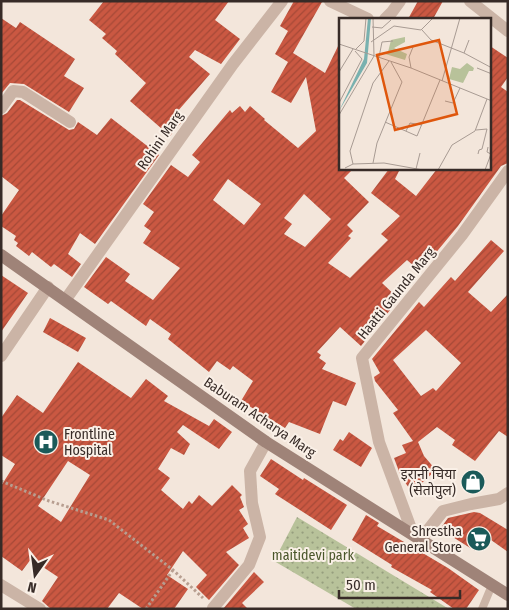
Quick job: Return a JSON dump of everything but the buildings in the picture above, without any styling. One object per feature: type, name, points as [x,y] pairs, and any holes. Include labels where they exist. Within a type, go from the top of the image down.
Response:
[{"type":"main road","name":"Baburam Acharya Marg","points":[[1,255],[66,299],[266,442],[508,595]]},
{"type":"street","name":"Rohini Marg","points":[[66,299],[233,64],[282,1]]},
{"type":"street","points":[[330,1],[366,18]]},
{"type":"street","points":[[386,18],[400,1]]},
{"type":"street","points":[[470,1],[492,18]]},
{"type":"street","points":[[492,18],[508,31]]},
{"type":"street","points":[[1,108],[13,91],[23,92],[70,122]]},
{"type":"street","name":"Haatti Gaunda Marg","points":[[417,537],[379,442],[362,358],[462,235],[508,171]]},
{"type":"street","points":[[1,356],[48,288]]},
{"type":"street","points":[[214,608],[249,565],[260,536],[252,503],[250,471],[266,442]]},
{"type":"street","points":[[417,537],[443,511],[499,499],[508,493]]},
{"type":"street","points":[[1,585],[40,609]]},
{"type":"lane","points":[[482,609],[492,585]]},
{"type":"path","points":[[1,481],[49,501],[109,520],[173,570],[214,608]]},
{"type":"path","points":[[146,609],[173,570]]},
{"type":"green space","name":"maitidevi park","points":[[297,517],[449,609],[356,609],[274,561]]},
{"type":"place","name":"Frontline Hospital","points":[[46,442]]},
{"type":"place","name":"इरानी चिया (सेतोपुल)","points":[[473,482]]},
{"type":"place","name":"Shrestha General Store","points":[[479,539]]}]
